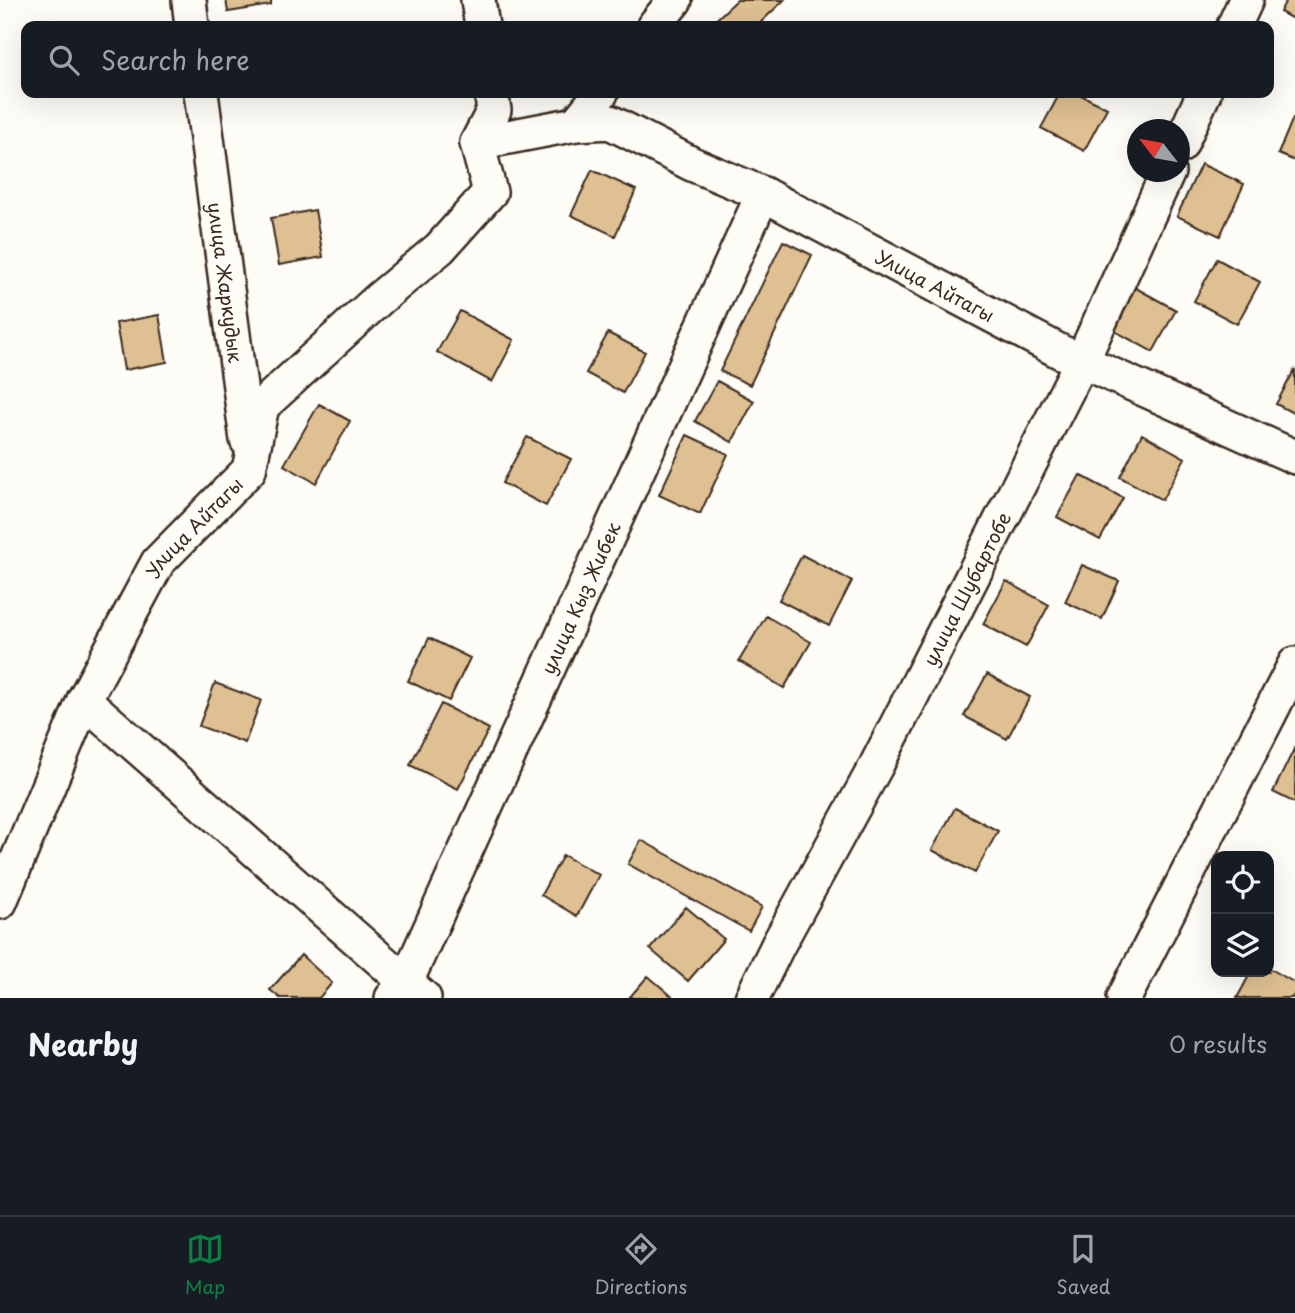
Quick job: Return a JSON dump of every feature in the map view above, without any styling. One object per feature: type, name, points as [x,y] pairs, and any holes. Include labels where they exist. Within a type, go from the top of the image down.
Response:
[{"type":"street","points":[[189,0],[191,21]]},
{"type":"street","points":[[478,0],[481,21]]},
{"type":"street","points":[[658,21],[675,0]]},
{"type":"street","points":[[1236,21],[1246,0]]},
{"type":"street","name":"улица Жаркудык","points":[[202,98],[249,470]]},
{"type":"street","points":[[477,143],[494,110],[492,98]]},
{"type":"street","points":[[576,124],[597,98]]},
{"type":"street","points":[[1190,124],[1202,98]]},
{"type":"street","name":"Улица Айтагы","points":[[4,892],[84,700],[158,562],[249,470],[262,406],[379,299],[440,248],[490,192],[477,143],[576,124],[610,122],[692,164],[763,194],[1082,361],[1295,457]]},
{"type":"street","name":"улица Шубартобе","points":[[752,998],[876,766],[1082,361],[1163,182]]},
{"type":"street","name":"улица Кыз Жибек","points":[[407,993],[763,194]]},
{"type":"street","points":[[1124,998],[1295,664]]},
{"type":"street","points":[[84,700],[407,993]]},
{"type":"street","points":[[0,842],[4,892]]},
{"type":"building","points":[[226,0],[271,0],[271,5],[228,12]]},
{"type":"building","points":[[737,0],[784,0],[762,21],[714,21]]},
{"type":"building","points":[[1286,0],[1295,0],[1295,20],[1280,12]]},
{"type":"building","points":[[1057,98],[1087,98],[1107,108],[1084,151],[1041,128]]},
{"type":"building","points":[[1295,118],[1295,161],[1278,154]]},
{"type":"building","points":[[1201,164],[1244,184],[1220,236],[1177,216]]},
{"type":"building","points":[[592,170],[636,190],[615,236],[571,215]]},
{"type":"building","points":[[315,210],[323,257],[279,265],[271,218]]},
{"type":"building","points":[[783,241],[812,255],[750,385],[720,371]]},
{"type":"building","points":[[1217,259],[1260,282],[1237,324],[1194,301]]},
{"type":"building","points":[[1134,287],[1176,310],[1153,352],[1111,329]]},
{"type":"building","points":[[460,311],[514,340],[492,382],[437,352]]},
{"type":"building","points":[[159,315],[167,362],[124,370],[116,323]]},
{"type":"building","points":[[608,333],[645,352],[623,393],[586,373]]},
{"type":"building","points":[[1295,369],[1295,414],[1276,404]]},
{"type":"building","points":[[717,381],[754,401],[732,442],[695,421]]},
{"type":"building","points":[[319,404],[350,421],[316,483],[284,465]]},
{"type":"building","points":[[1142,434],[1185,458],[1162,500],[1120,477]]},
{"type":"building","points":[[687,435],[728,454],[700,514],[659,495]]},
{"type":"building","points":[[527,437],[571,459],[546,506],[502,483]]},
{"type":"building","points":[[1080,475],[1123,498],[1100,540],[1057,517]]},
{"type":"building","points":[[802,555],[852,581],[829,626],[779,600]]},
{"type":"building","points":[[1082,565],[1119,581],[1102,619],[1065,602]]},
{"type":"building","points":[[1006,581],[1049,605],[1026,647],[983,624]]},
{"type":"building","points":[[766,616],[811,642],[784,688],[739,661]]},
{"type":"building","points":[[429,638],[470,658],[449,701],[408,681]]},
{"type":"building","points":[[987,674],[1030,697],[1007,739],[964,716]]},
{"type":"building","points":[[215,683],[261,700],[245,743],[199,726]]},
{"type":"building","points":[[441,704],[489,729],[458,789],[410,765]]},
{"type":"building","points":[[1295,747],[1295,803],[1273,792]]},
{"type":"building","points":[[955,808],[998,831],[975,873],[932,850]]},
{"type":"building","points":[[641,840],[762,907],[749,931],[628,864]]},
{"type":"building","points":[[563,855],[599,875],[577,916],[541,895]]},
{"type":"building","points":[[686,907],[724,939],[688,981],[650,949]]},
{"type":"building","points":[[301,955],[332,983],[319,998],[280,998],[270,990]]},
{"type":"building","points":[[1274,971],[1295,983],[1292,998],[1237,998],[1248,977],[1274,977]]},
{"type":"building","points":[[648,976],[674,998],[629,998]]}]
